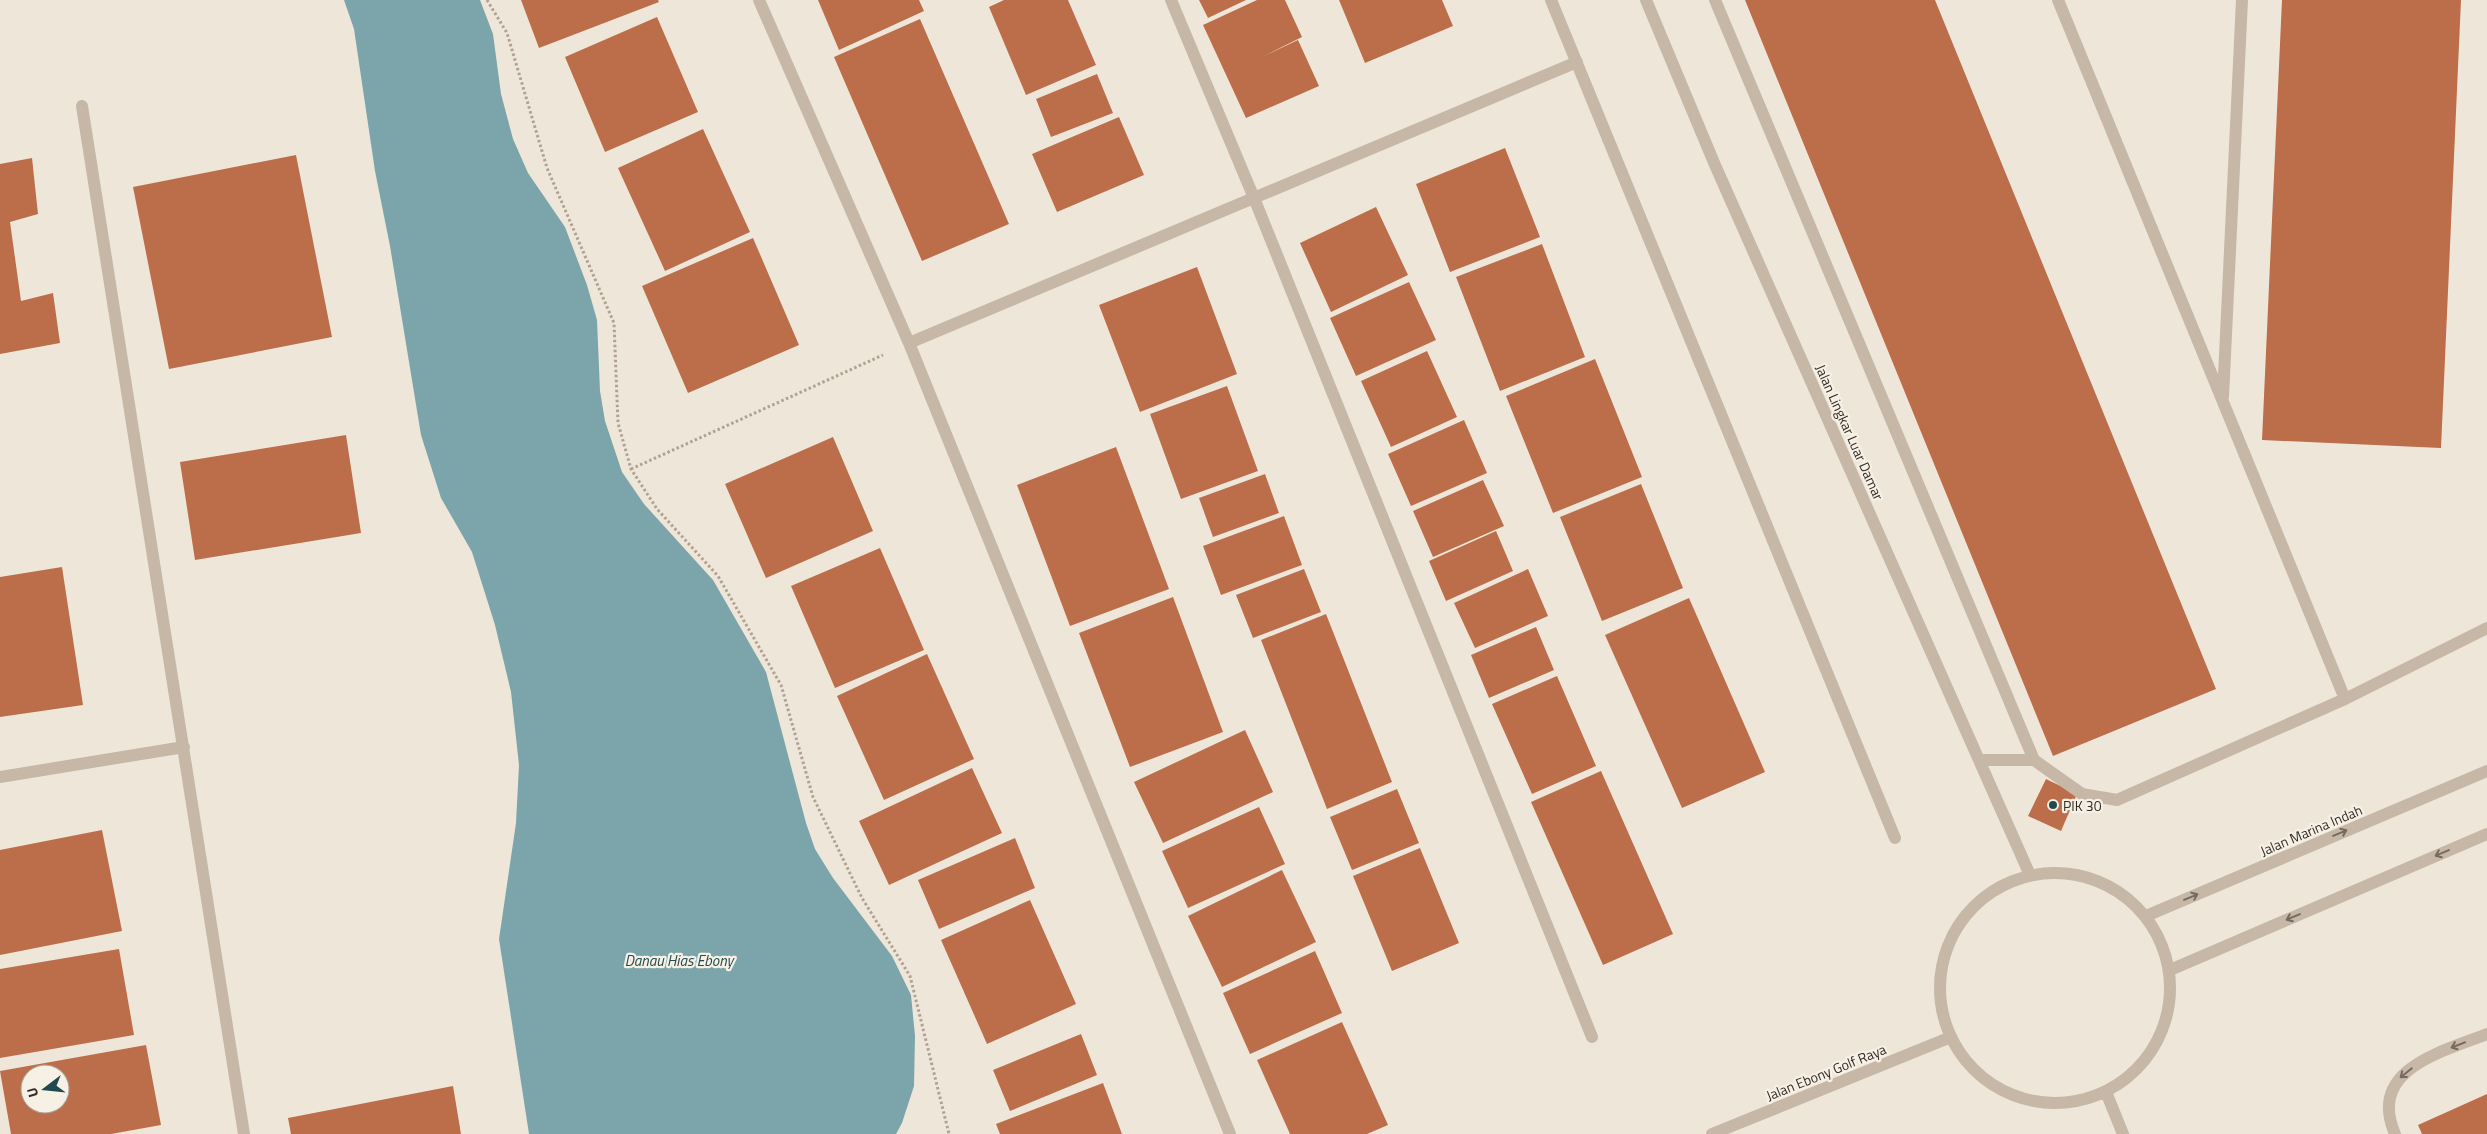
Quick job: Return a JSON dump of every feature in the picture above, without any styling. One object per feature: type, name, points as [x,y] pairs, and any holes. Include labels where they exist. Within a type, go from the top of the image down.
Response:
[{"type":"street","points":[[759,0],[909,343],[1230,1134]]},
{"type":"street","points":[[1171,0],[1254,198],[1592,1036]]},
{"type":"street","points":[[1551,0],[1895,838]]},
{"type":"street","name":"Jalan Lingkar Luar Damar","points":[[1646,0],[1715,165],[2030,875]]},
{"type":"street","points":[[1714,0],[2034,760],[2082,794],[2117,800],[2345,699],[2487,628]]},
{"type":"street","points":[[2058,0],[2345,699]]},
{"type":"street","points":[[2223,401],[2242,0]]},
{"type":"street","points":[[909,343],[1577,62]]},
{"type":"street","points":[[82,106],[244,1134]]},
{"type":"street","points":[[0,777],[184,747]]},
{"type":"street","points":[[1979,760],[2034,760]]},
{"type":"street","name":"Jalan Marina Indah","points":[[2146,916],[2487,771]]},
{"type":"street","points":[[2170,970],[2487,834]]},
{"type":"street","points":[[2062,872],[2094,879],[2122,894],[2146,916],[2161,942],[2170,970],[2169,1007],[2158,1042],[2136,1071],[2106,1092],[2071,1103],[2036,1102],[2001,1090],[1972,1068],[1951,1037],[1942,1004],[1941,970],[1951,937],[1971,908],[1998,888],[2030,875],[2062,872]]},
{"type":"street","points":[[2395,1134],[2391,1125],[2389,1093],[2402,1075],[2428,1057],[2487,1034]]},
{"type":"street","name":"Jalan Ebony Golf Raya","points":[[1712,1134],[1951,1037]]},
{"type":"street","points":[[2106,1092],[2123,1134]]},
{"type":"path","points":[[487,0],[507,33],[547,168],[614,323],[618,423],[631,470],[657,509],[718,576],[781,685],[813,797],[862,898],[910,976],[949,1134]]},
{"type":"path","points":[[631,470],[909,343]]},
{"type":"water","name":"Danau Hias Ebony","points":[[344,0],[480,0],[493,34],[501,94],[513,139],[528,173],[565,227],[587,285],[597,320],[600,391],[605,421],[622,472],[644,504],[713,580],[766,672],[806,823],[815,849],[833,878],[892,956],[911,995],[915,1036],[914,1086],[902,1123],[896,1134],[529,1134],[499,939],[516,823],[519,765],[511,692],[495,625],[472,552],[441,498],[421,435],[390,246],[375,171],[354,29]]},
{"type":"building","points":[[521,0],[658,0],[659,2],[539,48]]},
{"type":"building","points":[[818,0],[919,0],[924,11],[839,50]]},
{"type":"building","points":[[1004,0],[1068,0],[1096,65],[1026,95],[989,7]]},
{"type":"building","points":[[1199,0],[1246,0],[1208,18]]},
{"type":"building","points":[[1257,0],[1285,0],[1302,37],[1262,57],[1298,40],[1319,86],[1246,118],[1203,25]]},
{"type":"building","points":[[1339,0],[1442,0],[1453,26],[1365,63]]},
{"type":"building","points":[[1745,0],[1935,0],[2216,689],[2053,756]]},
{"type":"building","points":[[2282,0],[2461,0],[2441,448],[2262,440]]},
{"type":"building","points":[[657,17],[698,112],[605,152],[565,57]]},
{"type":"building","points":[[920,19],[1009,224],[922,261],[834,57]]},
{"type":"building","points":[[1097,74],[1113,113],[1051,137],[1036,99]]},
{"type":"building","points":[[1119,117],[1144,175],[1057,212],[1032,154]]},
{"type":"building","points":[[703,129],[750,232],[665,271],[618,168]]},
{"type":"building","points":[[1505,148],[1540,237],[1450,272],[1416,184]]},
{"type":"building","points":[[296,155],[332,337],[169,369],[133,187]]},
{"type":"building","points":[[32,158],[38,214],[10,222],[21,301],[53,293],[60,343],[0,354],[0,164]]},
{"type":"building","points":[[1376,207],[1408,275],[1331,312],[1300,243]]},
{"type":"building","points":[[753,238],[799,345],[688,393],[642,286]]},
{"type":"building","points":[[1542,244],[1585,357],[1500,391],[1456,277]]},
{"type":"building","points":[[1197,267],[1237,374],[1140,412],[1099,305]]},
{"type":"building","points":[[1409,282],[1436,340],[1356,376],[1330,318]]},
{"type":"building","points":[[1427,351],[1457,417],[1391,447],[1361,381]]},
{"type":"building","points":[[1595,359],[1642,477],[1553,513],[1506,396]]},
{"type":"building","points":[[1227,386],[1258,471],[1181,499],[1150,414]]},
{"type":"building","points":[[1464,420],[1487,473],[1411,506],[1388,454]]},
{"type":"building","points":[[346,435],[361,533],[195,560],[180,462]]},
{"type":"building","points":[[833,437],[873,531],[766,578],[725,484]]},
{"type":"building","points":[[1116,447],[1169,589],[1070,626],[1017,485]]},
{"type":"building","points":[[1265,474],[1279,513],[1213,537],[1199,498]]},
{"type":"building","points":[[1483,480],[1504,526],[1433,557],[1413,511]]},
{"type":"building","points":[[1641,484],[1683,588],[1602,621],[1560,517]]},
{"type":"building","points":[[1284,516],[1302,565],[1221,595],[1203,546]]},
{"type":"building","points":[[1496,531],[1513,571],[1446,601],[1429,561]]},
{"type":"building","points":[[880,548],[924,650],[835,688],[791,586]]},
{"type":"building","points":[[62,567],[83,705],[0,717],[0,577]]},
{"type":"building","points":[[1304,569],[1321,612],[1253,638],[1236,595]]},
{"type":"building","points":[[1528,569],[1548,616],[1475,648],[1454,603]]},
{"type":"building","points":[[1173,597],[1223,732],[1130,767],[1079,633]]},
{"type":"building","points":[[1689,598],[1765,772],[1682,808],[1605,635]]},
{"type":"building","points":[[1326,614],[1392,782],[1327,809],[1261,640]]},
{"type":"building","points":[[1536,627],[1554,670],[1489,698],[1471,655]]},
{"type":"building","points":[[927,654],[974,759],[884,800],[837,696]]},
{"type":"building","points":[[1557,676],[1596,766],[1532,794],[1492,704]]},
{"type":"building","points":[[1245,730],[1273,792],[1163,843],[1134,782]]},
{"type":"building","points":[[972,768],[1002,833],[889,885],[859,821]]},
{"type":"building","points":[[1601,771],[1673,934],[1603,965],[1531,802]]},
{"type":"building","name":"PIK 30","points":[[2046,779],[2077,794],[2061,831],[2028,816]]},
{"type":"building","points":[[1397,789],[1419,843],[1352,870],[1330,817]]},
{"type":"building","points":[[1259,807],[1285,864],[1188,908],[1162,851]]},
{"type":"building","points":[[102,830],[122,931],[0,955],[0,850]]},
{"type":"building","points":[[1015,838],[1035,888],[939,929],[918,880]]},
{"type":"building","points":[[1420,848],[1459,943],[1392,971],[1353,876]]},
{"type":"building","points":[[1282,870],[1316,942],[1222,987],[1188,916]]},
{"type":"building","points":[[1030,900],[1076,1004],[987,1044],[941,940]]},
{"type":"building","points":[[119,949],[134,1035],[0,1058],[0,969]]},
{"type":"building","points":[[1315,951],[1342,1013],[1250,1054],[1223,993]]},
{"type":"building","points":[[1342,1022],[1388,1125],[1367,1134],[1290,1134],[1257,1060]]},
{"type":"building","points":[[1081,1034],[1097,1075],[1010,1111],[993,1070]]},
{"type":"building","points":[[146,1045],[161,1125],[111,1134],[11,1134],[0,1071],[20,1067],[20,1114],[70,1114],[70,1064],[39,1064]]},
{"type":"building","points":[[1103,1083],[1122,1134],[1000,1134],[996,1124]]},
{"type":"building","points":[[453,1086],[461,1134],[291,1134],[288,1118]]},
{"type":"building","points":[[2487,1094],[2487,1134],[2422,1134],[2418,1125]]},
{"type":"place","name":"PIK 30","points":[[2053,805]]}]
